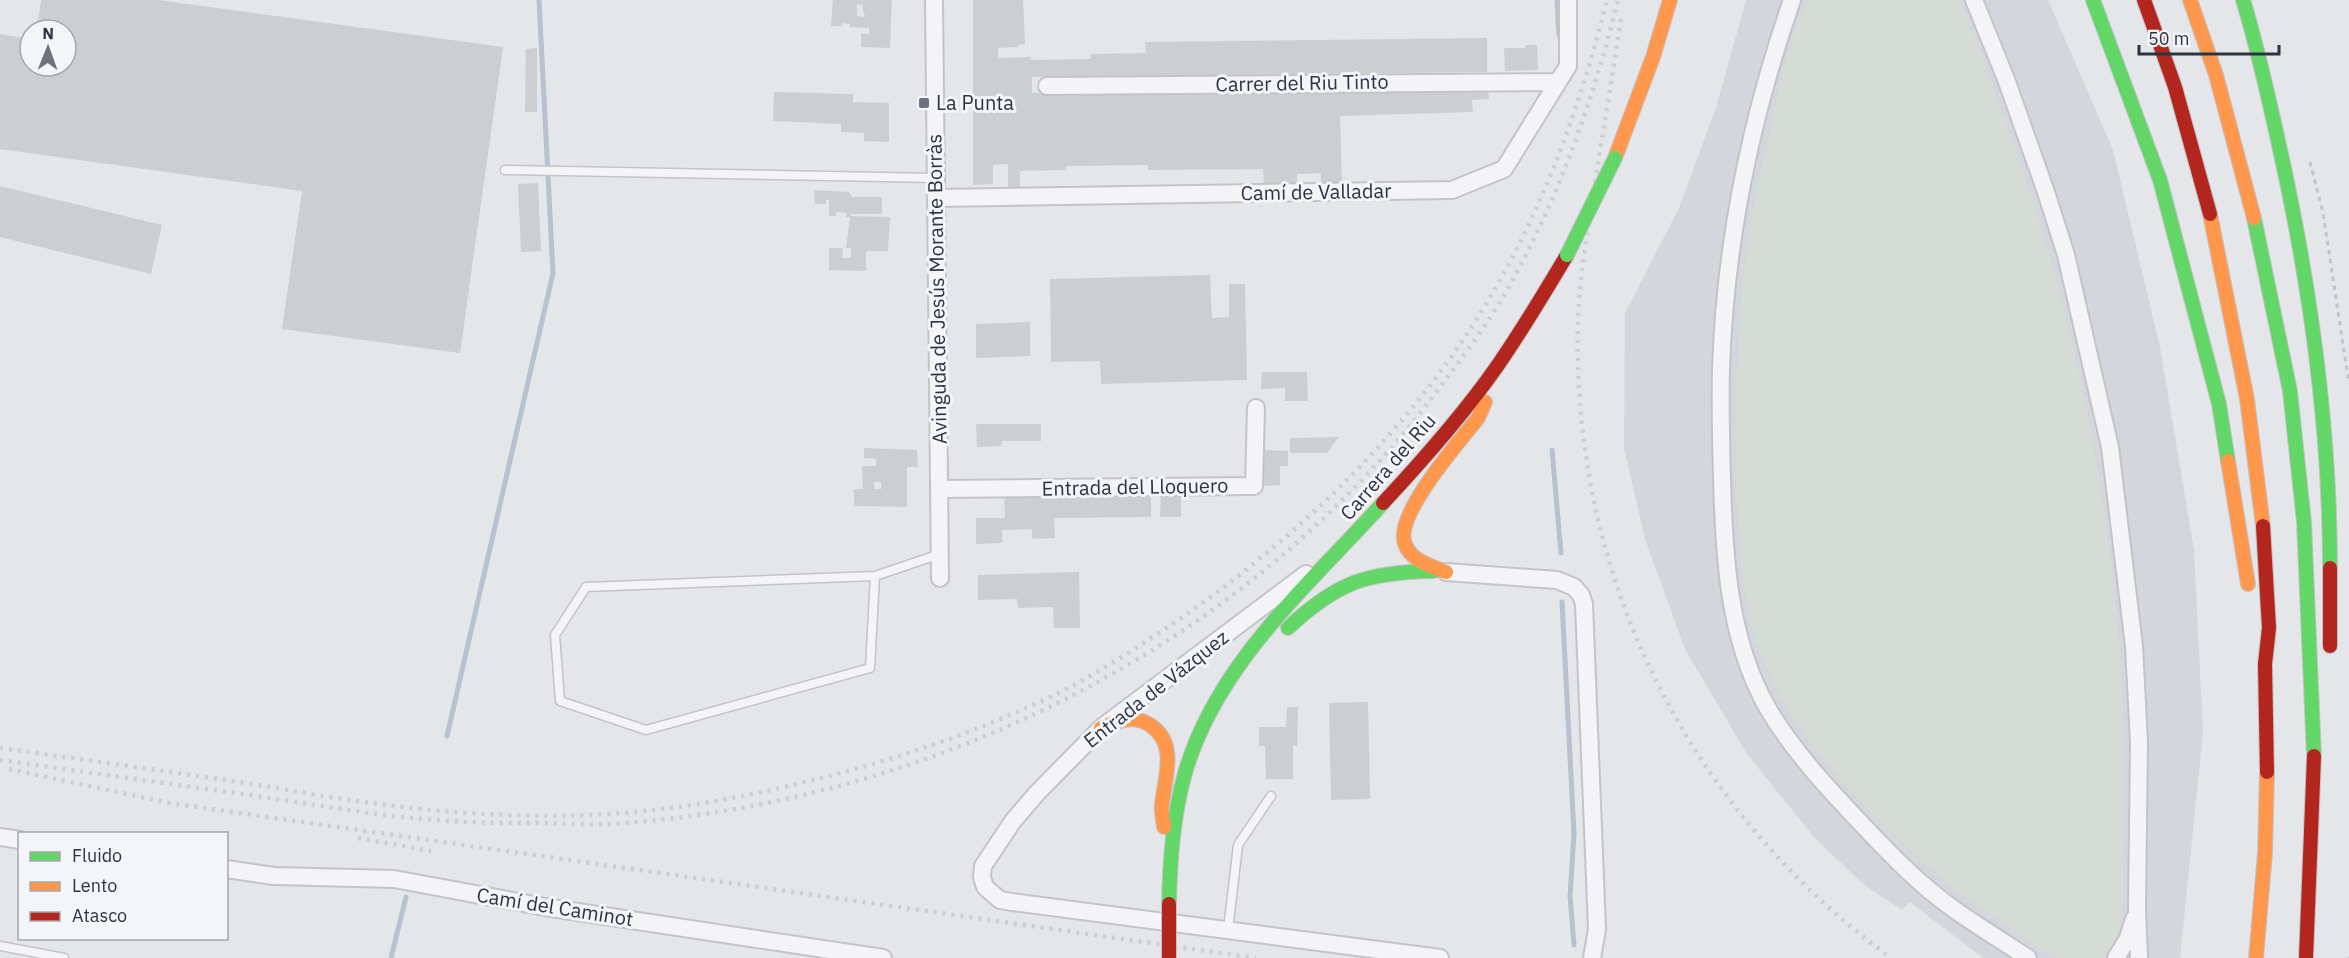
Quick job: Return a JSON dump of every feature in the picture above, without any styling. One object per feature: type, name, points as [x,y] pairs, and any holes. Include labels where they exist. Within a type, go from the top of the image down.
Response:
[{"type":"main road","name":"Carrera del Riu","points":[[1169,958],[1169,859],[1174,825],[1186,769],[1217,700],[1276,620],[1444,434],[1509,349],[1567,255],[1615,158],[1653,57],[1670,0]]},
{"type":"main road","points":[[2093,0],[2160,180],[2219,404],[2250,603]]},
{"type":"main road","points":[[2144,0],[2175,87],[2216,238],[2247,399],[2264,542],[2269,628],[2265,664],[2266,830],[2256,958]]},
{"type":"main road","points":[[2190,0],[2216,75],[2256,224],[2290,391],[2304,522],[2315,768],[2308,958]]},
{"type":"main road","points":[[2243,0],[2254,34],[2294,211],[2320,386],[2330,517],[2330,654]]},
{"type":"main road","points":[[1446,572],[1426,566],[1411,555],[1404,541],[1404,523],[1412,505],[1478,418],[1509,349]]},
{"type":"main road","points":[[1217,700],[1295,621],[1330,591],[1362,578],[1391,572],[1446,572]]},
{"type":"main road","points":[[2253,626],[2265,664]]},
{"type":"main road","points":[[1101,728],[1122,719],[1138,719],[1154,728],[1164,738],[1169,755],[1161,808],[1169,859]]},
{"type":"main road","points":[[2308,958],[2320,884],[2325,826]]},
{"type":"street","name":"Avinguda de Jesús Morante Borràs","points":[[934,0],[940,579]]},
{"type":"street","name":"Camí de Valladar","points":[[936,198],[1452,190],[1504,169],[1568,66],[1568,0]]},
{"type":"street","points":[[1792,0],[1772,62],[1750,148],[1739,203],[1724,319],[1720,413],[1723,517],[1727,572],[1740,639],[1766,705],[1810,769],[1892,856],[1953,909],[2028,958]]},
{"type":"street","points":[[1974,0],[2006,79],[2066,255],[2110,447],[2134,646],[2139,742],[2137,910],[2139,958]]},
{"type":"street","name":"Carrer del Riu Tinto","points":[[1047,86],[1558,82]]},
{"type":"street","name":"Entrada del Lloquero","points":[[939,489],[1254,486],[1256,408]]},
{"type":"street","name":"Entrada de Vázquez","points":[[1341,549],[1101,728],[1037,793],[1013,821],[983,866],[982,877],[985,887],[1000,900],[1440,958]]},
{"type":"street","points":[[1446,572],[1557,580],[1574,587],[1581,595],[1584,604],[1598,929],[1592,958]]},
{"type":"street","points":[[0,837],[18,840]]},
{"type":"street","name":"Camí del Caminot","points":[[228,869],[274,876],[394,879],[545,906],[883,958]]},
{"type":"street","points":[[2116,958],[2128,938],[2137,910]]},
{"type":"lane","points":[[505,170],[936,178]]},
{"type":"lane","points":[[875,576],[870,668],[646,730],[560,701],[555,635],[586,586],[875,576],[940,554]]},
{"type":"lane","points":[[1228,930],[1238,845],[1271,796]]},
{"type":"lane","points":[[0,946],[64,958]]},
{"type":"shaded area","points":[[1746,0],[2048,0],[2113,150],[2160,347],[2194,550],[2203,733],[2180,958],[1983,958],[1910,902],[1902,910],[1863,884],[1814,837],[1747,754],[1685,649],[1645,539],[1624,448],[1625,313],[1679,208],[1716,108]]},
{"type":"shaded area","points":[[1809,0],[1958,0],[1985,64],[2037,215],[2062,304],[2083,393],[2100,483],[2112,575],[2120,666],[2124,758],[2123,891],[2117,937],[2103,958],[2057,958],[2050,955],[1963,895],[1926,865],[1854,794],[1811,743],[1775,686],[1755,636],[1743,577],[1737,497],[1736,393],[1742,290],[1753,209],[1779,91],[1791,42]]},
{"type":"building","points":[[41,0],[158,0],[503,47],[460,353],[282,329],[302,191],[0,149],[0,34],[18,37],[18,78],[78,78],[78,18],[39,18]]},
{"type":"building","points":[[833,0],[892,0],[890,48],[861,47],[861,34],[869,34],[869,28],[850,27],[850,24],[842,23],[842,26],[831,26]],"holes":[[[857,4],[862,5],[865,17],[857,16]]]},
{"type":"building","points":[[973,0],[1023,0],[1025,44],[1018,45],[1018,47],[998,48],[998,58],[1091,59],[1090,54],[1146,53],[1145,42],[1487,38],[1487,72],[1032,77],[1032,93],[1488,88],[1489,99],[1472,100],[1473,112],[1340,116],[1342,184],[1321,184],[1321,173],[1297,174],[1297,184],[1264,184],[1263,169],[1148,170],[1148,165],[1066,166],[1066,170],[1020,171],[1020,189],[1008,189],[1008,164],[993,165],[993,184],[973,185]]},
{"type":"building","points":[[1525,45],[1537,45],[1538,70],[1505,71],[1504,48],[1526,48]]},
{"type":"building","points":[[537,48],[537,112],[525,112],[526,49]]},
{"type":"building","points":[[774,92],[853,94],[853,102],[889,103],[889,142],[864,141],[864,133],[841,132],[841,124],[773,121]]},
{"type":"building","points":[[538,183],[541,251],[521,252],[518,184]]},
{"type":"building","points":[[0,186],[162,225],[151,274],[0,237]]},
{"type":"building","points":[[814,190],[849,192],[852,197],[882,197],[882,214],[851,214],[851,216],[890,217],[888,251],[866,251],[866,271],[829,270],[829,248],[843,248],[842,258],[851,258],[851,248],[846,248],[850,217],[846,217],[846,213],[836,212],[836,216],[829,216],[829,200],[826,200],[826,204],[815,204]]},
{"type":"building","points":[[1210,275],[1212,318],[1229,317],[1229,284],[1245,284],[1247,380],[1101,384],[1100,361],[1051,362],[1050,279]]},
{"type":"building","points":[[1030,322],[1030,356],[976,358],[976,324]]},
{"type":"building","points":[[1262,372],[1307,372],[1308,401],[1285,401],[1285,388],[1261,389]]},
{"type":"building","points":[[976,424],[1041,424],[1041,441],[1002,441],[1001,446],[977,447]]},
{"type":"building","points":[[1339,437],[1327,453],[1290,453],[1290,438]]},
{"type":"building","points":[[864,448],[917,450],[918,467],[907,467],[907,507],[854,506],[854,489],[863,489],[862,466],[876,466],[876,459],[864,458]],"holes":[[[874,482],[881,482],[881,489],[874,489]]]},
{"type":"building","points":[[1260,450],[1288,451],[1288,466],[1280,466],[1280,485],[1259,486]]},
{"type":"building","points":[[1151,493],[1151,517],[1054,518],[1055,538],[1032,539],[1032,529],[1002,530],[1002,543],[976,544],[976,518],[1005,518],[1004,494]]},
{"type":"building","points":[[1161,493],[1181,493],[1181,517],[1160,517]]},
{"type":"building","points":[[1079,572],[1080,628],[1054,628],[1053,607],[1018,608],[1017,599],[978,600],[978,575]]},
{"type":"building","points":[[1368,702],[1370,799],[1331,800],[1329,703]]},
{"type":"building","points":[[1287,707],[1298,707],[1297,746],[1293,746],[1293,779],[1266,779],[1265,746],[1259,746],[1259,727],[1286,727]]},
{"type":"waterway","points":[[447,736],[553,273],[539,0]]},
{"type":"waterway","points":[[1557,0],[1559,35]]},
{"type":"waterway","points":[[1552,450],[1561,553]]},
{"type":"waterway","points":[[1562,602],[1574,834],[1570,896],[1574,945]]},
{"type":"waterway","points":[[391,958],[406,897]]},
{"type":"railway","points":[[0,748],[419,809],[545,816],[607,814],[657,810],[707,802],[836,774],[960,735],[1050,697],[1156,635],[1219,591],[1265,554],[1310,516],[1352,475],[1429,387],[1495,289],[1531,220],[1574,112],[1607,0]]},
{"type":"railway","points":[[0,760],[428,820],[612,824],[732,809],[851,783],[966,744],[1076,694],[1181,632],[1277,559],[1365,476],[1443,383],[1499,304],[1542,222],[1585,113],[1618,0]]},
{"type":"railway","points":[[1621,19],[1584,258],[1578,321],[1581,415],[1595,507],[1620,595],[1655,678],[1700,758],[1755,831],[1818,898],[1891,958]]},
{"type":"railway","points":[[9,769],[169,803],[1256,958]]},
{"type":"railway","points":[[358,838],[431,851]]},
{"type":"traffic: fast","points":[[2093,0],[2160,180],[2219,404],[2228,461]]},
{"type":"traffic: fast","points":[[2243,0],[2277,136],[2308,296],[2322,405],[2330,568]]},
{"type":"traffic: fast","points":[[1567,255],[1615,158]]},
{"type":"traffic: fast","points":[[2254,218],[2290,391],[2304,522],[2314,756]]},
{"type":"traffic: fast","points":[[1169,904],[1173,838],[1181,789],[1200,733],[1219,696],[1242,661],[1296,595],[1383,503]]},
{"type":"traffic: fast","points":[[1288,628],[1322,600],[1354,583],[1390,574],[1434,571]]},
{"type":"traffic: slow","points":[[1615,158],[1653,57],[1670,0]]},
{"type":"traffic: slow","points":[[2190,0],[2216,75],[2254,218]]},
{"type":"traffic: slow","points":[[2210,214],[2247,399],[2263,526]]},
{"type":"traffic: slow","points":[[1446,572],[1412,555],[1405,544],[1404,531],[1418,498],[1478,418],[1485,402]]},
{"type":"traffic: slow","points":[[2228,461],[2248,584]]},
{"type":"traffic: slow","points":[[1101,728],[1132,719],[1144,722],[1159,732],[1164,741],[1168,761],[1162,807],[1164,827]]},
{"type":"traffic: slow","points":[[2256,958],[2265,853],[2267,772]]},
{"type":"traffic: jam","points":[[2144,0],[2175,87],[2210,214]]},
{"type":"traffic: jam","points":[[1383,503],[1443,436],[1485,383],[1525,324],[1567,255]]},
{"type":"traffic: jam","points":[[2263,526],[2269,628],[2265,664],[2267,772]]},
{"type":"traffic: jam","points":[[2330,568],[2330,646]]},
{"type":"traffic: jam","points":[[2306,958],[2314,756]]},
{"type":"traffic: jam","points":[[1169,904],[1169,958]]},
{"type":"place","name":"La Punta","points":[[924,103]]}]
